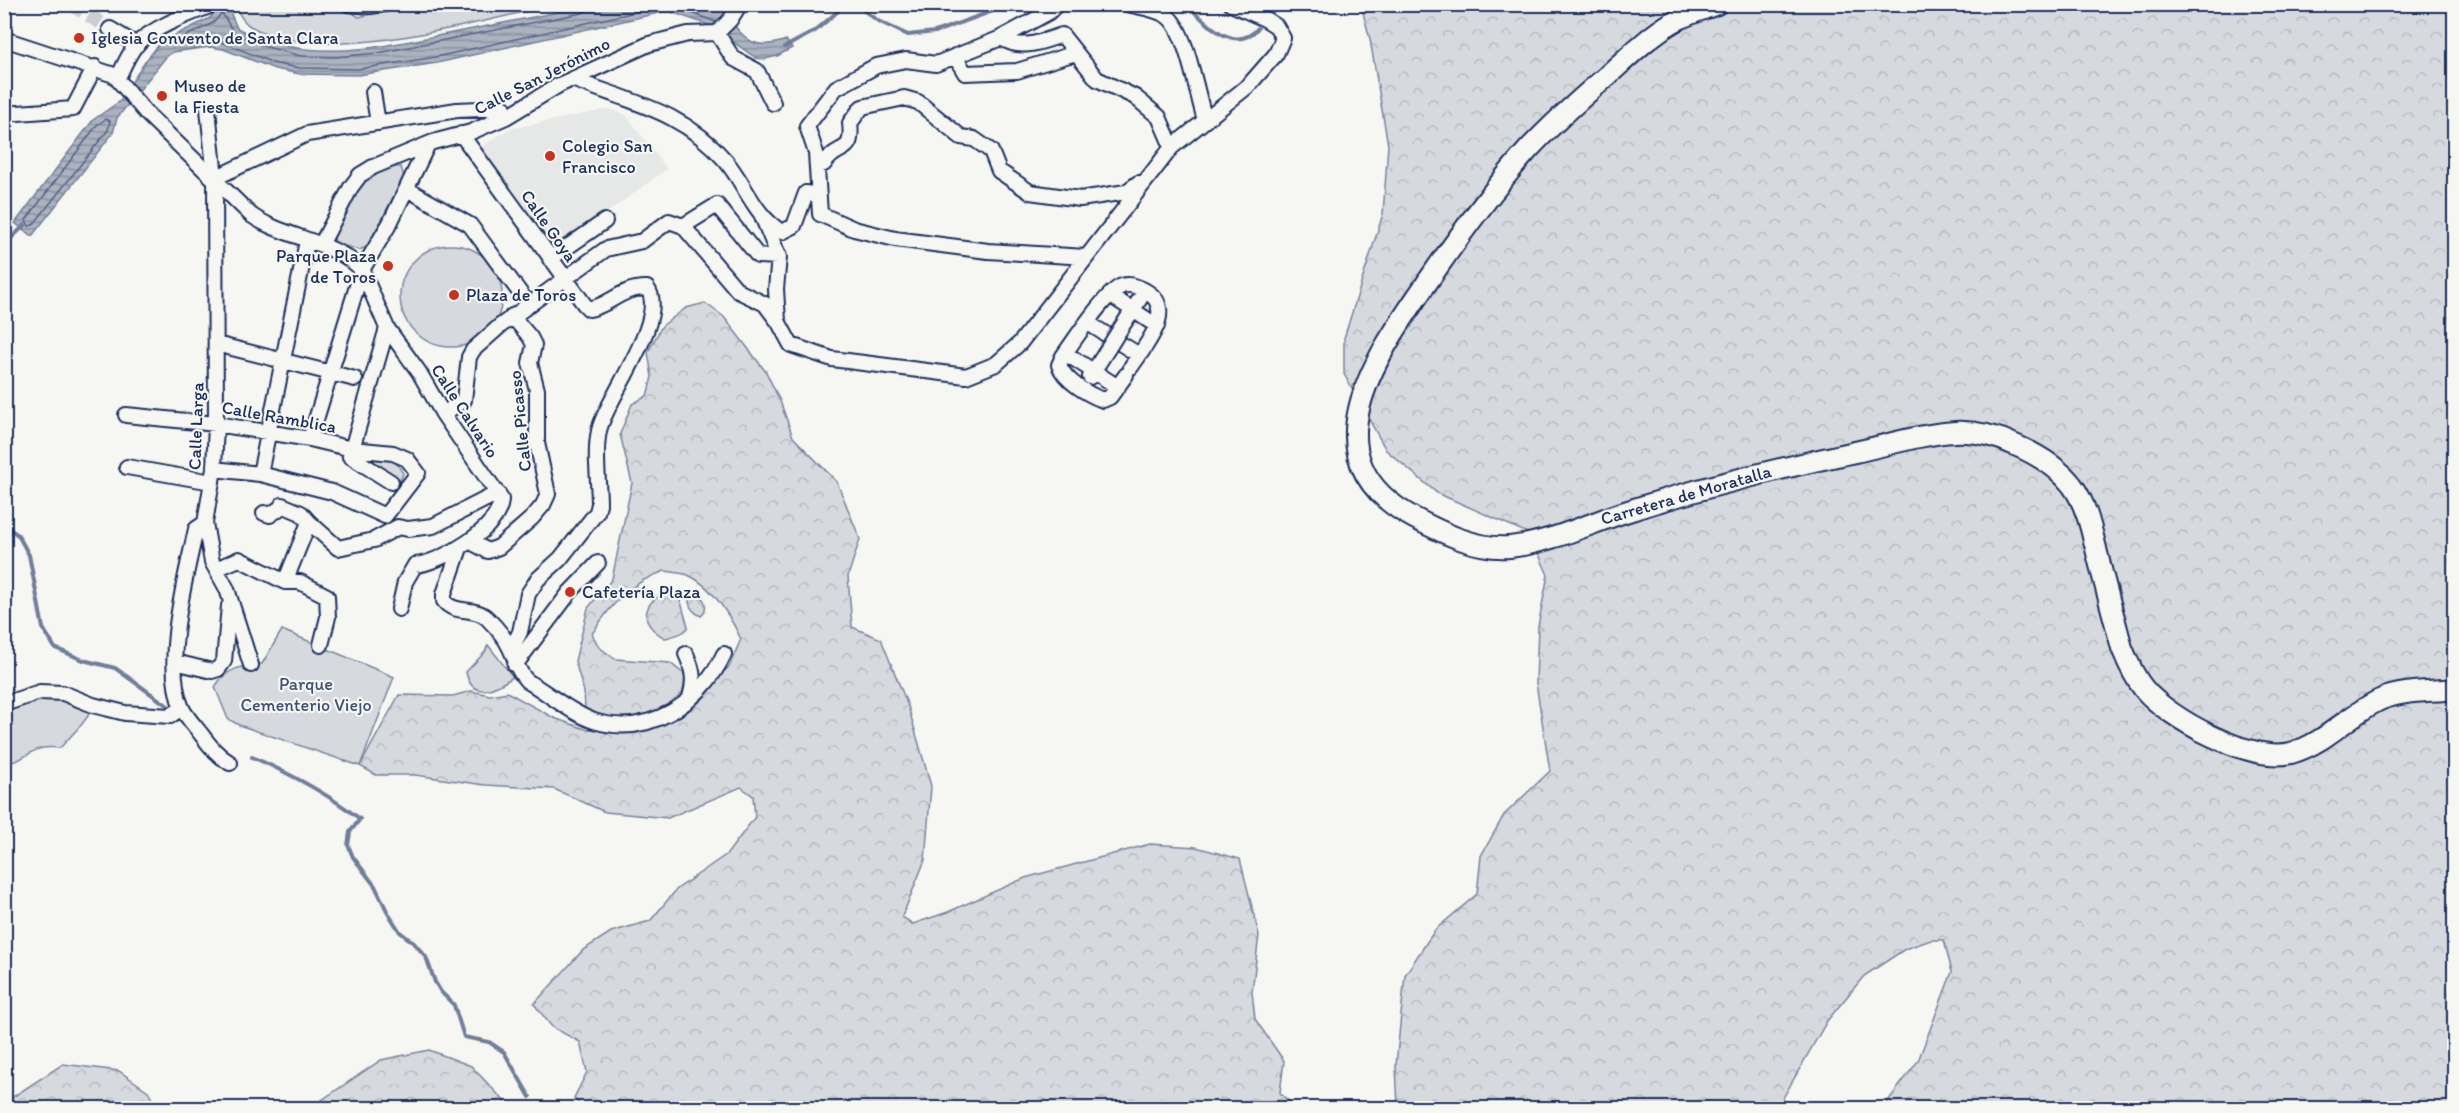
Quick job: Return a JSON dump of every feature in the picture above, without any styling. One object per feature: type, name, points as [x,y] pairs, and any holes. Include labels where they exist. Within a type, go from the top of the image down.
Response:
[{"type":"main road","name":"Carretera de Moratalla","points":[[1717,4],[1687,15],[1659,32],[1545,132],[1488,200],[1437,268],[1378,360],[1357,411],[1355,432],[1358,455],[1366,476],[1379,494],[1396,507],[1434,528],[1475,544],[1504,548],[1540,540],[1697,489],[1758,473],[1920,438],[1952,432],[1972,432],[2005,441],[2032,453],[2054,468],[2072,485],[2082,501],[2090,523],[2122,648],[2130,667],[2153,698],[2168,710],[2208,733],[2256,753],[2289,753],[2312,746],[2355,715],[2382,700],[2410,693],[2454,689]]},
{"type":"street","points":[[125,88],[137,45],[169,24],[215,4]]},
{"type":"street","points":[[348,4],[370,6],[385,4]]},
{"type":"street","points":[[1057,4],[1049,12],[1001,38],[936,64],[906,60],[876,66],[836,88],[807,126],[816,153],[820,214],[854,229],[895,239],[988,251],[1086,257]]},
{"type":"street","points":[[1127,4],[1167,16],[1177,27],[1205,120]]},
{"type":"street","points":[[443,414],[464,400],[467,365],[474,350],[512,316],[606,249],[642,241],[669,221],[682,226],[738,291],[765,303],[791,345],[832,359],[966,376],[996,364],[1020,343],[1172,147],[1248,86],[1268,66],[1281,46],[1282,38],[1276,26],[1231,4]]},
{"type":"street","points":[[734,10],[718,32],[733,58],[758,71],[773,103]]},
{"type":"street","points":[[110,29],[137,45]]},
{"type":"street","name":"Calle San Jerónimo","points":[[260,474],[267,432],[314,243],[360,176],[373,167],[428,144],[506,117],[572,79],[667,38],[718,32]]},
{"type":"street","points":[[1001,38],[1011,45],[1029,45],[1062,35],[1097,79],[1135,97],[1159,117],[1172,147]]},
{"type":"street","points":[[4,39],[110,72],[259,220],[348,259],[362,270]]},
{"type":"street","points":[[955,56],[965,73],[1017,71],[1076,53]]},
{"type":"street","points":[[4,114],[72,109],[95,67]]},
{"type":"street","points":[[572,79],[603,92],[647,105],[692,129],[726,160],[762,216],[779,257],[776,289],[778,321]]},
{"type":"street","points":[[373,93],[378,123]]},
{"type":"street","points":[[817,166],[824,164],[828,157],[848,146],[852,138],[850,123],[862,107],[904,98],[918,102],[961,137],[974,140],[991,151],[999,171],[1029,192],[1080,199],[1126,192],[1152,173]]},
{"type":"street","points":[[215,178],[307,134],[457,110],[504,108],[506,117]]},
{"type":"street","name":"Calle Larga","points":[[208,109],[215,178],[216,424],[213,476],[205,523],[212,562],[227,589],[251,665]]},
{"type":"street","name":"Calle Goya","points":[[461,134],[550,260],[589,309],[597,308],[619,294],[638,287],[647,288],[651,293],[652,306],[641,344],[623,384],[607,408],[599,430],[599,504],[597,512],[560,559],[538,579],[528,594],[520,632],[511,650]]},
{"type":"street","points":[[310,439],[362,270],[407,189],[428,144]]},
{"type":"street","points":[[407,189],[470,225],[529,305]]},
{"type":"street","points":[[762,216],[774,228],[782,232],[787,231],[794,226],[806,193],[819,195]]},
{"type":"street","points":[[682,226],[717,205],[758,256],[779,257]]},
{"type":"street","points":[[550,260],[605,221]]},
{"type":"street","points":[[348,259],[362,257],[376,247]]},
{"type":"street","name":"Calle Calvario","points":[[362,270],[387,328],[419,372],[443,414],[498,493]]},
{"type":"street","points":[[1125,285],[1145,291],[1157,300],[1160,306],[1161,315],[1157,326],[1118,387],[1110,397],[1103,400],[1062,373],[1059,365],[1065,353],[1110,295],[1125,285]]},
{"type":"street","points":[[1082,388],[1145,291]]},
{"type":"street","points":[[1110,295],[1157,326]]},
{"type":"street","name":"Calle Picasso","points":[[465,544],[488,550],[499,547],[532,518],[543,505],[548,494],[537,443],[537,390],[530,363],[534,345],[512,316]]},
{"type":"street","points":[[1088,323],[1132,366]]},
{"type":"street","points":[[387,328],[350,456],[391,482]]},
{"type":"street","points":[[216,344],[355,379]]},
{"type":"street","points":[[1065,353],[1118,387]]},
{"type":"street","name":"Calle Ramblica","points":[[126,415],[216,424],[310,439],[352,449],[393,453],[407,459],[418,473],[385,516],[332,492],[260,474]]},
{"type":"street","points":[[127,467],[213,476],[260,474]]},
{"type":"street","points":[[264,513],[270,515],[282,505],[301,513],[338,548],[374,540],[398,527],[434,526],[498,493],[501,505],[487,525],[465,544],[422,565],[415,565],[405,582],[399,609]]},
{"type":"street","points":[[285,582],[309,522]]},
{"type":"street","points":[[205,523],[196,529],[181,602],[175,678],[182,708],[217,756],[230,763]]},
{"type":"street","points":[[465,544],[444,594],[444,601],[448,607],[484,616],[504,638],[511,650],[515,665],[527,681],[581,716],[607,724],[632,725],[673,712],[706,686],[724,654]]},
{"type":"street","points":[[216,569],[239,559],[285,582],[300,582],[327,596],[328,617],[321,645]]},
{"type":"street","points":[[515,665],[570,592],[598,563]]},
{"type":"street","points":[[175,662],[212,671],[218,669],[224,661],[230,601]]},
{"type":"street","points":[[686,654],[694,675],[694,687],[688,702]]},
{"type":"street","points":[[4,704],[40,692],[63,693],[93,705],[125,713],[171,716],[182,708]]},
{"type":"shaded area","points":[[609,109],[626,115],[667,169],[553,252],[479,148],[509,129]]},
{"type":"green space","points":[[234,5],[340,5],[359,17],[414,5],[554,5],[399,38],[317,43],[281,38],[250,26],[243,20]]},
{"type":"green space","points":[[1361,5],[2454,5],[2454,1108],[1883,1108],[1918,1061],[1952,972],[1944,940],[1931,940],[1905,949],[1864,976],[1827,1021],[1783,1098],[1780,1108],[1398,1108],[1396,1065],[1405,975],[1435,930],[1477,894],[1481,856],[1504,815],[1550,771],[1536,683],[1538,626],[1548,575],[1530,534],[1437,493],[1386,450],[1344,374],[1344,338],[1383,214],[1388,145],[1370,39]]},
{"type":"green space","points":[[401,167],[404,177],[367,247],[359,250],[335,243],[333,234],[363,182],[373,173]]},
{"type":"green space","points":[[451,245],[470,249],[487,260],[498,277],[502,296],[498,315],[487,332],[470,343],[451,347],[432,343],[415,332],[404,315],[400,296],[404,277],[415,260],[432,249]]},
{"type":"green space","points":[[705,303],[724,317],[766,372],[780,401],[793,437],[837,482],[860,539],[848,576],[852,627],[881,639],[908,706],[931,786],[925,860],[902,917],[913,924],[948,912],[1025,878],[1150,844],[1196,847],[1240,859],[1259,935],[1252,992],[1255,1019],[1284,1061],[1280,1093],[1294,1106],[1331,1108],[582,1108],[574,1098],[587,1072],[580,1042],[552,1027],[534,1004],[583,950],[611,932],[650,921],[677,889],[727,854],[755,817],[753,796],[741,787],[668,818],[605,812],[554,789],[485,785],[415,775],[376,775],[360,766],[399,695],[453,696],[471,691],[490,695],[507,692],[554,718],[588,730],[593,727],[595,721],[585,709],[584,692],[575,661],[588,608],[612,579],[632,483],[620,434],[632,404],[647,396],[652,377],[648,352],[662,326],[686,308]],"holes":[[[665,571],[688,575],[705,586],[726,612],[741,639],[729,667],[688,701],[684,674],[670,663],[615,659],[599,647],[592,634],[606,613],[623,595],[642,581]]]},
{"type":"green space","points":[[364,454],[393,458],[403,473],[400,482],[360,460]]},
{"type":"green space","points":[[672,590],[681,602],[688,627],[681,633],[665,638],[650,625],[647,612],[649,605],[655,599]]},
{"type":"green space","points":[[693,593],[704,600],[705,609],[701,616],[690,605],[689,596]]},
{"type":"green space","name":"Parque Cementerio Viejo","points":[[282,630],[394,677],[360,766],[239,725],[228,719],[215,687],[229,672],[241,667],[262,664]]},
{"type":"green space","points":[[488,645],[513,677],[492,688],[479,690],[473,687],[466,672],[485,652]]},
{"type":"green space","points":[[53,697],[89,709],[88,716],[60,748],[41,748],[13,762],[5,763],[4,710],[42,698]]},
{"type":"green space","points":[[429,1050],[471,1066],[511,1108],[310,1108],[381,1060]]},
{"type":"green space","points":[[63,1064],[119,1071],[148,1091],[156,1108],[5,1108],[5,1102]]},
{"type":"water","points":[[596,4],[717,5],[746,38],[761,44],[786,40],[792,48],[777,56],[765,59],[756,58],[709,25],[671,12],[663,12],[437,63],[358,75],[300,74],[275,69],[223,49],[210,47],[173,52],[166,57],[117,118],[113,133],[32,236],[15,223],[93,120],[120,101],[131,88],[133,80],[161,42],[210,18],[213,14],[210,5],[227,5],[237,28],[263,40],[290,47],[346,50],[402,43]]},
{"type":"waterway","points":[[785,47],[815,31],[844,6],[856,5],[878,21],[908,35],[935,32],[1012,4]]},
{"type":"waterway","points":[[1186,4],[1220,33],[1230,37],[1249,36],[1258,28]]},
{"type":"waterway","points":[[1269,13],[1294,4]]},
{"type":"waterway","points":[[2159,4],[2162,7]]},
{"type":"waterway","points":[[4,245],[25,225]]},
{"type":"waterway","points":[[4,525],[18,535],[29,555],[43,628],[55,648],[83,660],[115,668],[168,706]]},
{"type":"waterway","points":[[252,757],[308,785],[360,819],[350,832],[348,845],[353,857],[375,886],[400,932],[426,957],[435,982],[454,1005],[464,1037],[489,1042],[504,1052],[530,1097]]},
{"type":"tunnel","points":[[71,4],[110,29]]},
{"type":"place","name":"Iglesia Convento de Santa Clara","points":[[79,38]]},
{"type":"place","name":"Museo de la Fiesta","points":[[162,96]]},
{"type":"place","name":"Colegio San Francisco","points":[[550,156]]},
{"type":"place","name":"Parque Plaza de Toros","points":[[388,266]]},
{"type":"place","name":"Plaza de Toros","points":[[454,295]]},
{"type":"place","name":"Cafetería Plaza","points":[[570,592]]}]
